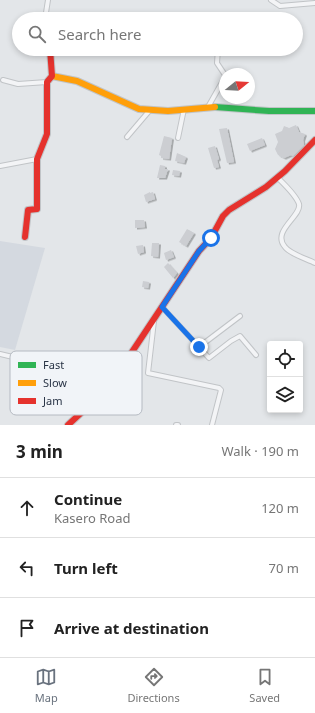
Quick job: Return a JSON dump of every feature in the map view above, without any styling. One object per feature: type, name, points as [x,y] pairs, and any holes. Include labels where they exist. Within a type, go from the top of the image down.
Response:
[{"type":"street","points":[[46,12],[48,0]]},
{"type":"street","points":[[271,0],[280,6],[315,3]]},
{"type":"street","points":[[25,237],[28,210],[38,209],[37,159],[46,134],[47,82],[52,76],[51,56]]},
{"type":"street","points":[[218,56],[217,63],[220,68]]},
{"type":"street","points":[[52,76],[84,84],[108,93],[139,109],[168,111],[208,107],[269,110],[315,110]]},
{"type":"street","points":[[3,80],[18,84],[47,82]]},
{"type":"street","points":[[208,107],[219,87]]},
{"type":"street","points":[[178,138],[184,109]]},
{"type":"street","points":[[127,138],[150,110]]},
{"type":"street","points":[[133,351],[199,251],[211,238],[223,216],[229,210],[278,178],[315,140]]},
{"type":"street","points":[[0,166],[37,159]]},
{"type":"street","points":[[278,178],[289,188],[299,203],[299,208],[282,232],[282,241],[285,248],[315,263]]},
{"type":"street","points":[[162,307],[209,358],[240,336],[256,355]]},
{"type":"street","points":[[199,347],[240,316]]},
{"type":"street","points":[[154,319],[148,373],[218,388],[221,390],[212,425]]},
{"type":"street","points":[[0,354],[10,356]]},
{"type":"street","points":[[68,425],[79,415]]},
{"type":"shaded area","points":[[0,241],[45,248],[15,350],[0,347]]},
{"type":"building","points":[[296,125],[299,132],[305,134],[303,140],[304,145],[293,156],[291,155],[284,158],[278,155],[275,149],[278,142],[275,134],[282,131],[284,126],[289,128]]},
{"type":"building","points":[[227,128],[234,162],[227,163],[219,129]]},
{"type":"building","points":[[164,136],[172,138],[169,159],[161,158],[159,155]]},
{"type":"building","points":[[262,138],[265,145],[250,151],[247,144]]},
{"type":"building","points":[[215,146],[219,159],[217,160],[219,167],[214,168],[208,148]]},
{"type":"building","points":[[177,153],[186,157],[184,163],[175,161]]},
{"type":"building","points":[[160,165],[165,166],[165,169],[168,169],[165,178],[157,178]]},
{"type":"building","points":[[173,170],[180,171],[179,176],[172,175]]},
{"type":"building","points":[[153,192],[155,199],[146,202],[144,195]]},
{"type":"building","points":[[135,220],[144,220],[145,227],[135,228]]},
{"type":"building","points":[[187,229],[194,233],[186,246],[179,242]]},
{"type":"building","points":[[152,243],[159,243],[158,257],[151,256]]},
{"type":"building","points":[[143,245],[144,252],[138,254],[136,246]]},
{"type":"building","points":[[171,250],[174,257],[166,260],[164,253]]},
{"type":"building","points":[[168,263],[177,273],[173,278],[164,267]]},
{"type":"building","points":[[143,281],[149,282],[148,288],[142,287]]},
{"type":"traffic: fast","points":[[215,107],[269,111],[315,111]]},
{"type":"traffic: slow","points":[[52,76],[77,81],[139,109],[168,111],[215,107]]},
{"type":"traffic: jam","points":[[25,237],[28,210],[37,209],[37,159],[47,134],[47,82],[52,76],[51,56]]},
{"type":"traffic: jam","points":[[133,351],[199,251],[211,238],[223,216],[229,210],[266,187],[285,171],[315,140]]},
{"type":"traffic: jam","points":[[68,425],[79,415]]},
{"type":"route","points":[[199,347],[162,307],[199,251],[211,238]]}]
